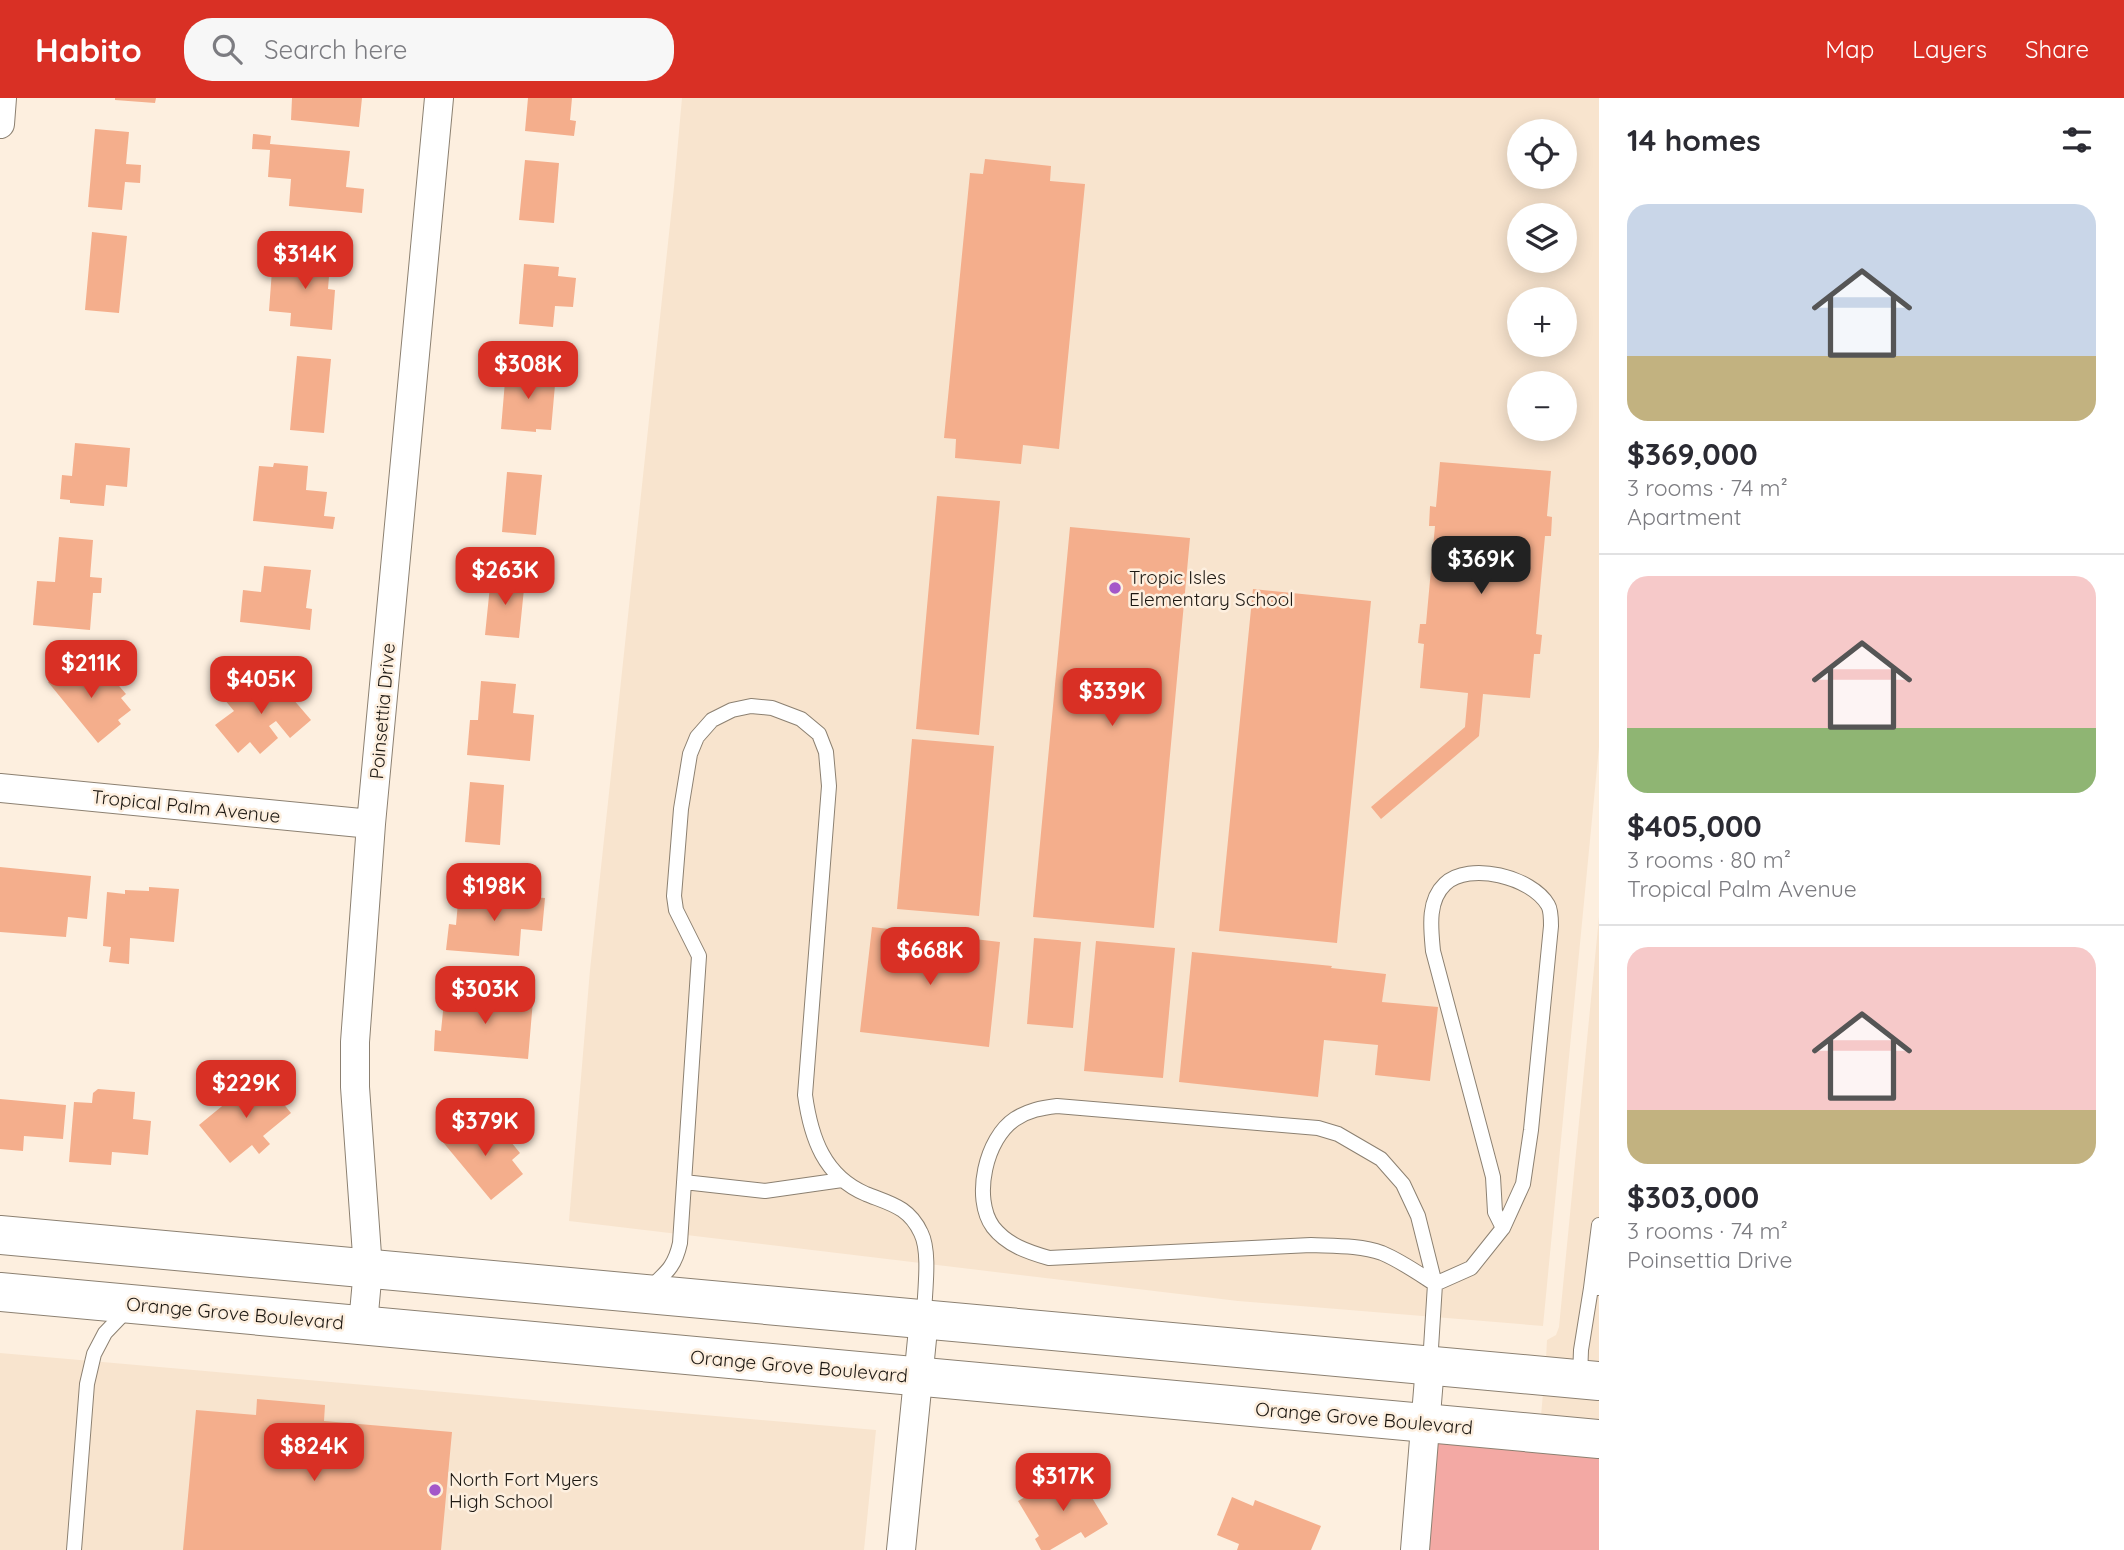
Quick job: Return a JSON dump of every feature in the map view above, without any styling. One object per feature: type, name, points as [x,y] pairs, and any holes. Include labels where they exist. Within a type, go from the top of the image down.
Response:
[{"type":"street","points":[[0,124],[2,98]]},
{"type":"street","name":"Poinsettia Drive","points":[[363,1324],[368,1269],[355,1087],[355,1042],[371,824],[439,98]]},
{"type":"street","name":"Tropical Palm Avenue","points":[[0,788],[371,824]]},
{"type":"street","points":[[0,1235],[1589,1380]]},
{"type":"street","name":"Orange Grove Boulevard","points":[[0,1292],[1599,1439]]},
{"type":"street","points":[[901,1550],[924,1319]]},
{"type":"street","points":[[1415,1550],[1430,1366]]},
{"type":"lane","points":[[643,1294],[670,1270],[677,1259],[680,1244],[699,956],[677,910],[674,896],[681,809],[690,754],[697,737],[712,720],[732,710],[751,706],[772,708],[801,719],[819,734],[826,752],[830,786],[804,1095],[808,1122],[826,1164],[842,1180],[910,1215],[922,1235],[925,1256],[924,1319]]},
{"type":"lane","points":[[1436,1283],[1471,1268],[1503,1228],[1523,1184],[1551,926],[1549,906],[1537,892],[1498,874],[1459,874],[1444,884],[1434,901],[1430,921],[1433,951],[1493,1177],[1495,1212],[1503,1228]]},
{"type":"lane","points":[[1430,1366],[1436,1283],[1418,1216],[1403,1185],[1381,1159],[1338,1134],[1318,1129],[1056,1106],[1035,1109],[1014,1119],[999,1134],[988,1155],[983,1182],[984,1201],[992,1225],[1008,1241],[1049,1258],[1311,1245],[1352,1247],[1381,1253],[1436,1283]]},
{"type":"lane","points":[[684,1182],[765,1191],[842,1180]]},
{"type":"lane","points":[[1589,1380],[1581,1350],[1595,1288],[1599,1225]]},
{"type":"lane","points":[[74,1550],[87,1384],[94,1354],[105,1333],[132,1304]]},
{"type":"shaded area","name":"Tropic Isles Elementary School","points":[[682,98],[1599,98],[1599,747],[1543,1326],[1238,1301],[569,1221],[590,970]]},
{"type":"shaded area","points":[[1599,917],[1599,1364],[1546,1359],[1547,1340],[1556,1335],[1559,1327]]},
{"type":"shaded area","name":"North Fort Myers High School","points":[[0,1353],[876,1430],[864,1550],[0,1550]]},
{"type":"shaded area","points":[[1543,1393],[1599,1398],[1599,1422],[1541,1416]]},
{"type":"shaded area","points":[[1412,1439],[1599,1456],[1599,1550],[1403,1550]]},
{"type":"building","points":[[115,98],[156,98],[155,103]]},
{"type":"building","points":[[292,98],[362,98],[359,127],[291,120]]},
{"type":"building","points":[[528,98],[572,98],[570,120],[576,121],[574,136],[525,131]]},
{"type":"building","points":[[95,129],[129,132],[126,164],[141,165],[140,183],[125,182],[122,210],[88,207]]},
{"type":"building","points":[[253,134],[271,136],[270,144],[350,151],[346,187],[364,189],[362,213],[289,206],[291,179],[268,177],[270,150],[252,149]]},
{"type":"building","points":[[985,159],[1051,166],[1050,181],[1085,184],[1059,449],[1023,445],[1021,464],[955,458],[956,439],[944,438],[970,173],[983,174]]},
{"type":"building","points":[[525,160],[559,163],[554,223],[519,220]]},
{"type":"building","points":[[92,232],[127,236],[119,313],[85,310]]},
{"type":"building","points":[[297,248],[331,251],[328,289],[335,290],[332,330],[290,326],[291,313],[269,311],[272,270],[295,272]]},
{"type":"building","points":[[524,264],[559,267],[558,276],[576,278],[573,307],[555,306],[553,327],[519,324]]},
{"type":"building","points":[[297,356],[331,359],[324,433],[290,430]]},
{"type":"building","points":[[506,369],[553,373],[552,385],[555,385],[551,430],[536,429],[536,432],[501,429]]},
{"type":"building","points":[[75,443],[130,448],[127,487],[106,485],[104,506],[70,503],[70,500],[60,499],[62,475],[72,476]]},
{"type":"building","points":[[1440,462],[1551,471],[1547,516],[1552,517],[1551,536],[1545,536],[1536,634],[1542,635],[1540,654],[1534,654],[1530,698],[1483,694],[1479,736],[1381,819],[1371,807],[1465,727],[1468,693],[1420,688],[1424,644],[1418,643],[1420,624],[1426,624],[1435,526],[1429,526],[1430,506],[1436,507]]},
{"type":"building","points":[[274,463],[308,466],[306,490],[327,492],[324,516],[335,517],[333,529],[253,521],[259,466],[273,467]]},
{"type":"building","points":[[507,472],[542,475],[536,535],[502,532]]},
{"type":"building","points":[[937,496],[1000,501],[979,735],[916,729]]},
{"type":"building","points":[[1070,527],[1190,538],[1154,928],[1033,917]]},
{"type":"building","points":[[59,537],[93,540],[90,577],[102,578],[101,593],[93,593],[90,630],[33,625],[37,581],[55,582]]},
{"type":"building","points":[[264,566],[311,570],[306,608],[312,609],[310,630],[240,622],[243,590],[261,592]]},
{"type":"building","points":[[491,576],[525,579],[519,638],[485,635]]},
{"type":"building","points":[[1253,589],[1371,601],[1337,943],[1219,931]]},
{"type":"building","points":[[74,660],[94,684],[108,673],[126,694],[121,698],[131,710],[118,720],[121,724],[98,743],[48,682]]},
{"type":"building","points":[[274,677],[311,720],[290,738],[276,721],[269,726],[278,738],[260,754],[250,742],[238,753],[215,725],[234,711],[224,699],[247,680],[256,691]]},
{"type":"building","points":[[481,681],[516,684],[513,713],[534,715],[530,761],[467,755],[470,720],[478,720]]},
{"type":"building","points":[[912,739],[994,746],[979,916],[897,909]]},
{"type":"building","points":[[470,782],[504,785],[500,845],[465,842]]},
{"type":"building","points":[[0,867],[91,876],[87,919],[68,917],[66,937],[0,932]]},
{"type":"building","points":[[149,887],[179,889],[174,942],[130,938],[129,964],[109,962],[111,947],[103,946],[107,892],[125,894],[125,890],[149,891]]},
{"type":"building","points":[[459,891],[545,898],[542,931],[521,929],[519,956],[446,950],[449,924],[456,925]]},
{"type":"building","points":[[872,927],[1000,942],[989,1047],[860,1032]]},
{"type":"building","points":[[1034,938],[1081,942],[1073,1028],[1027,1024]]},
{"type":"building","points":[[1096,941],[1175,948],[1163,1078],[1084,1071]]},
{"type":"building","points":[[1192,952],[1386,974],[1382,1002],[1438,1007],[1430,1081],[1375,1075],[1378,1045],[1324,1040],[1318,1097],[1179,1082]]},
{"type":"building","points":[[445,992],[533,1000],[528,1059],[434,1051],[435,1030],[441,1031]]},
{"type":"building","points":[[260,1075],[291,1113],[263,1136],[270,1144],[259,1154],[252,1145],[230,1163],[199,1125]]},
{"type":"building","points":[[98,1089],[135,1092],[133,1119],[151,1121],[148,1155],[112,1152],[111,1165],[69,1162],[74,1102],[92,1103],[93,1093]]},
{"type":"building","points":[[0,1099],[66,1105],[63,1139],[24,1136],[23,1151],[0,1149]]},
{"type":"building","points":[[468,1118],[489,1144],[503,1132],[520,1153],[512,1160],[523,1174],[491,1200],[442,1141]]},
{"type":"building","points":[[257,1399],[325,1405],[324,1421],[452,1432],[441,1550],[183,1550],[196,1410],[256,1415]]},
{"type":"building","points":[[1077,1473],[1108,1524],[1085,1538],[1081,1532],[1050,1550],[1041,1550],[1035,1539],[1039,1536],[1018,1501],[1041,1488],[1044,1493]]},
{"type":"building","points":[[1232,1497],[1253,1506],[1255,1500],[1321,1526],[1311,1550],[1237,1550],[1239,1544],[1217,1535]]},
{"type":"place","name":"Tropic Isles Elementary School","points":[[1115,588]]},
{"type":"place","name":"North Fort Myers High School","points":[[435,1490]]}]
